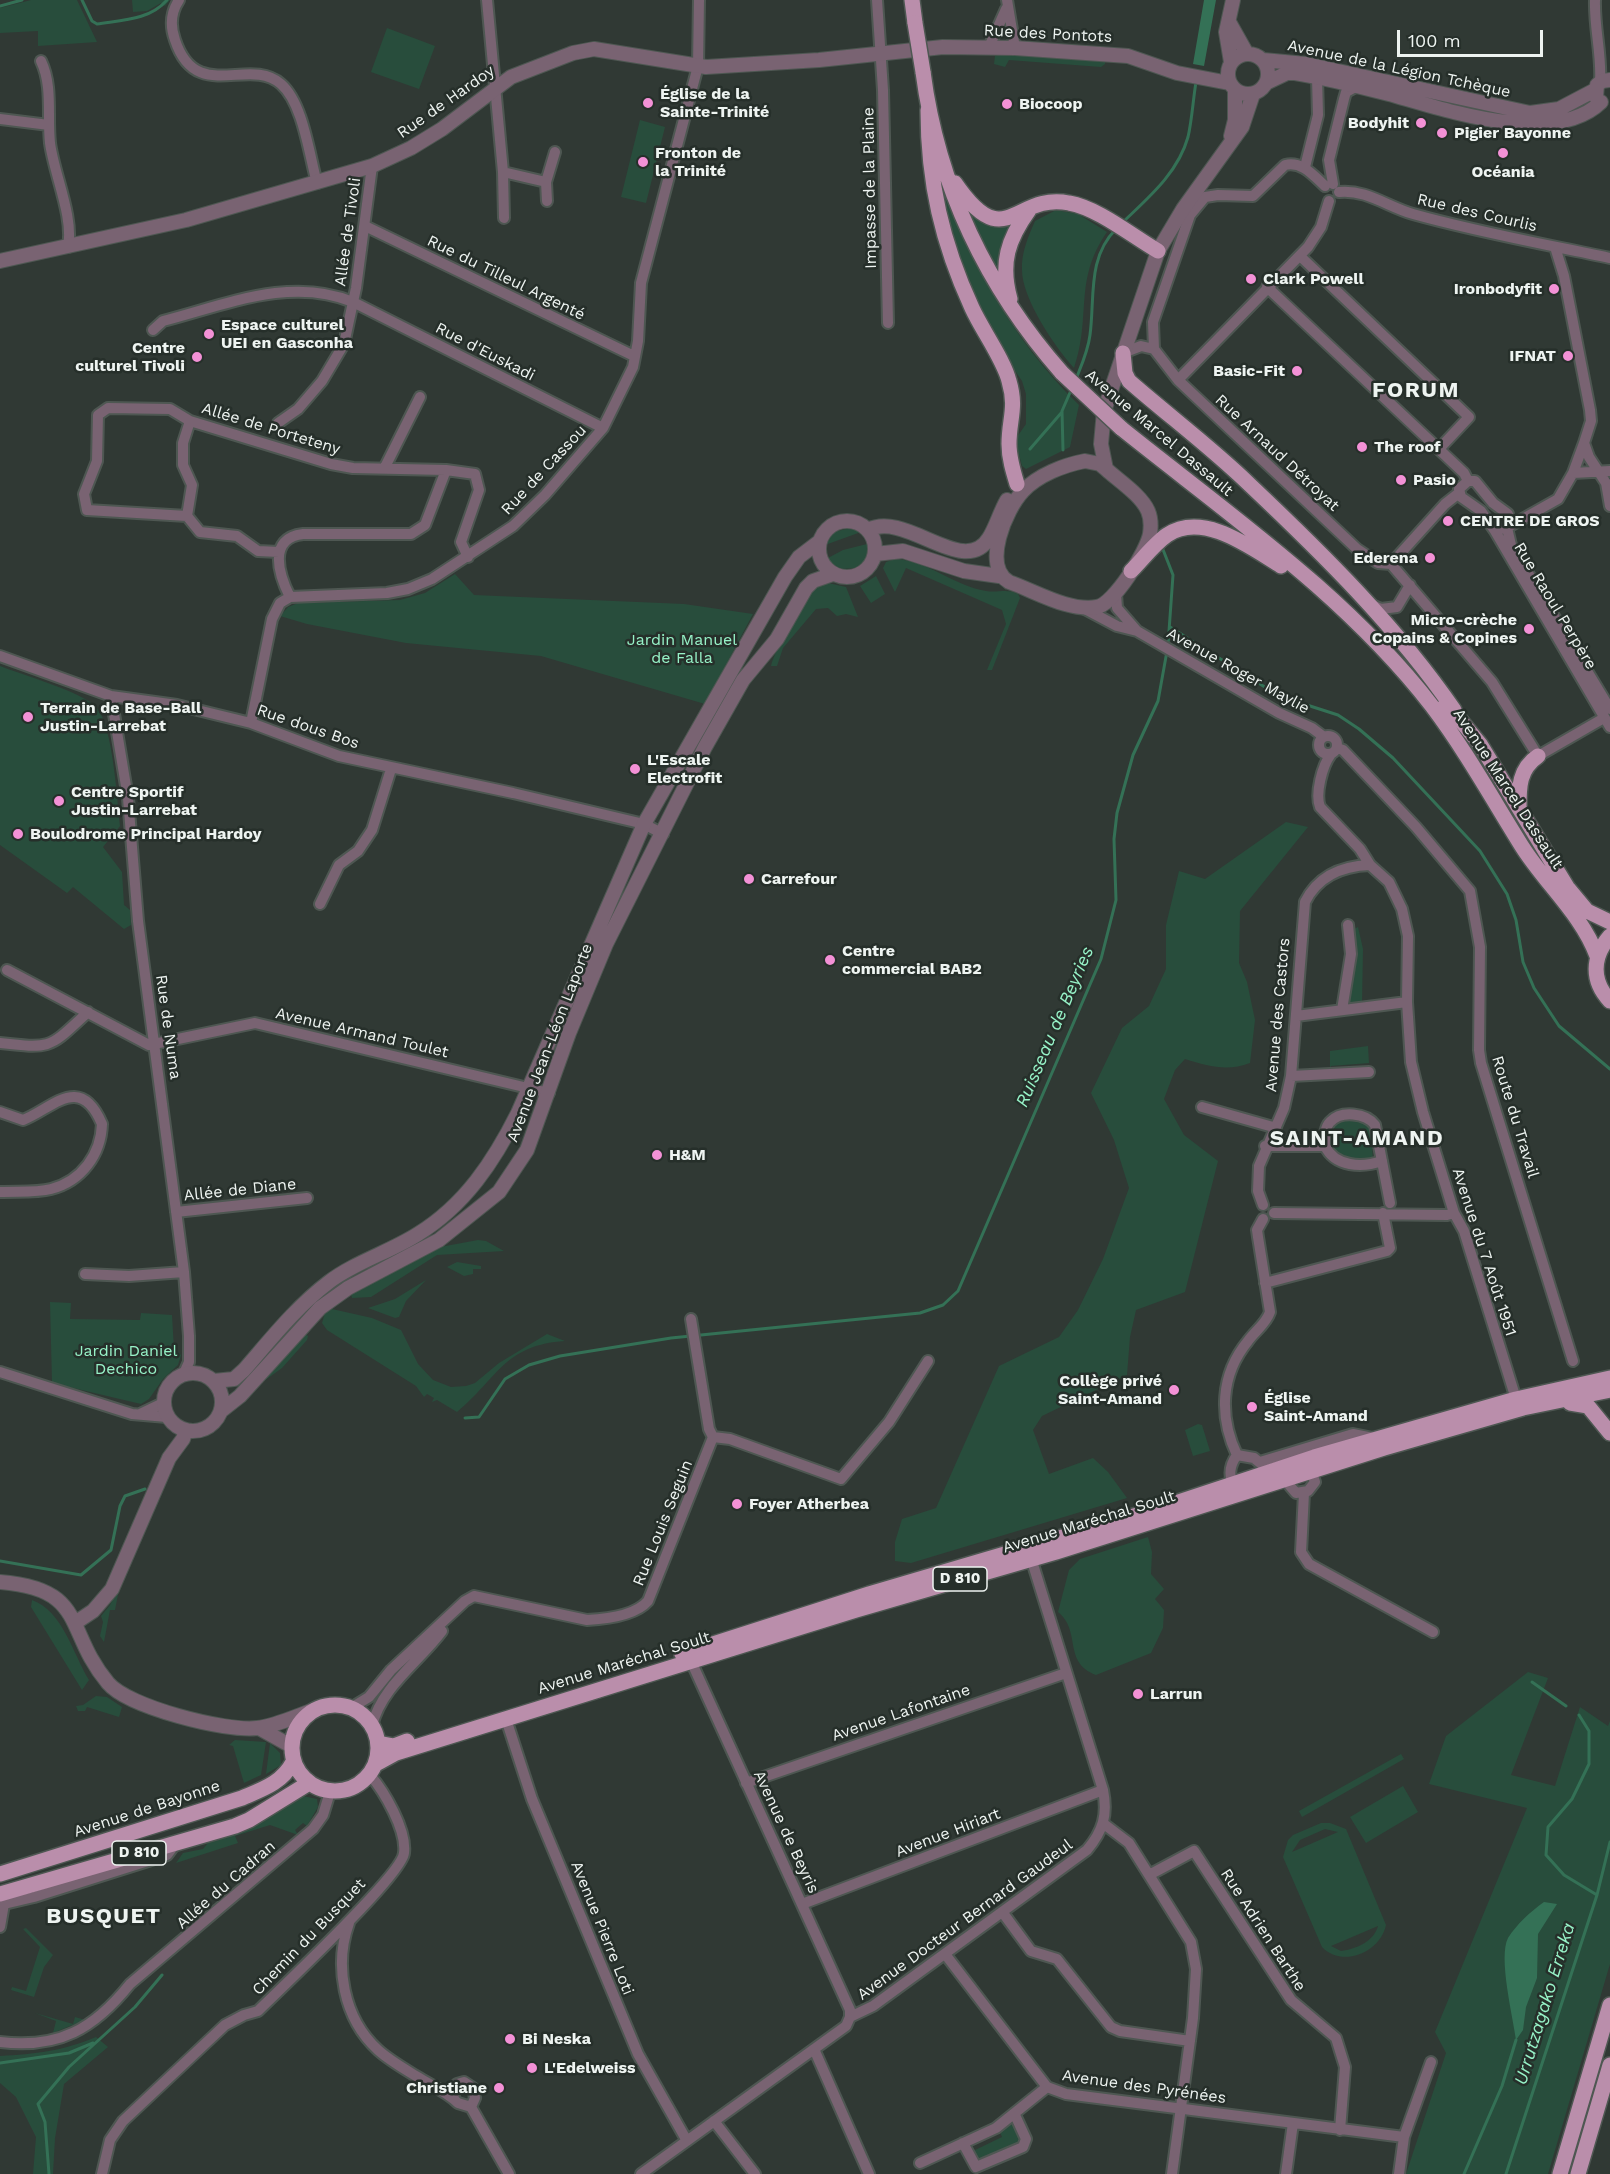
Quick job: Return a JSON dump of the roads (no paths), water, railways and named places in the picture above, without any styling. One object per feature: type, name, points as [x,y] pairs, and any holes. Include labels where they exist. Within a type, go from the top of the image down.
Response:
[{"type":"main road","name":"Avenue Marcel Dassault","points":[[912,0],[928,110],[944,168],[964,224],[1015,316],[1062,373],[1120,428],[1334,601],[1381,647],[1431,705],[1454,737],[1525,850],[1585,930],[1597,956],[1598,982],[1610,1001]]},
{"type":"main road","points":[[928,110],[928,144],[938,217],[958,279],[1009,379],[1015,406],[1009,443],[1011,465],[1017,484]]},
{"type":"main road","points":[[944,168],[972,208],[984,215],[1009,218],[1053,201],[1069,202],[1086,208],[1158,251]]},
{"type":"main road","points":[[1015,316],[1005,280],[1004,264],[1011,236],[1029,210]]},
{"type":"main road","points":[[1123,353],[1125,373],[1130,381],[1249,484],[1369,604],[1428,673],[1454,710]]},
{"type":"main road","points":[[1131,571],[1164,536],[1177,529],[1204,527],[1255,550],[1334,601]]},
{"type":"main road","name":"Avenue Marcel Dassault","points":[[1381,647],[1409,666],[1454,710],[1480,744],[1567,887],[1587,911],[1610,922]]},
{"type":"main road","points":[[1519,808],[1521,776],[1529,762],[1538,756]]},
{"type":"main road","points":[[1597,956],[1610,936]]},
{"type":"main road","name":"D 810","points":[[1309,1465],[1378,1439],[1516,1399],[1610,1378]]},
{"type":"main road","name":"D 810","points":[[380,1737],[689,1656],[1236,1489],[1271,1471],[1309,1465],[1523,1408],[1610,1390]]},
{"type":"main road","points":[[1561,1401],[1587,1406],[1609,1428]]},
{"type":"main road","name":"Avenue Maréchal Soult","points":[[373,1769],[396,1753],[506,1719],[689,1656],[1031,1558],[1236,1489]]},
{"type":"main road","points":[[327,1706],[351,1708],[362,1714],[380,1737],[373,1769],[352,1788],[330,1792],[309,1783],[292,1754],[297,1728],[314,1710],[327,1706]]},
{"type":"main road","name":"Avenue de Bayonne","points":[[0,1874],[151,1828],[250,1794],[282,1778],[292,1754]]},
{"type":"main road","name":"D 810","points":[[1,1901],[249,1820],[309,1783]]},
{"type":"main road","points":[[1560,2174],[1610,2005]]},
{"type":"main road","points":[[1578,2174],[1610,2065]]},
{"type":"street","points":[[179,0],[174,8],[173,33],[182,56],[190,64],[213,76],[259,74],[269,76],[288,90],[297,107],[317,183]]},
{"type":"street","points":[[487,0],[497,87],[504,218]]},
{"type":"street","name":"Rue de Cassou","points":[[290,597],[387,593],[408,589],[432,579],[513,526],[545,495],[603,428],[623,392],[634,356],[641,283],[698,66],[699,0]]},
{"type":"street","name":"Impasse de la Plaine","points":[[877,0],[881,53],[888,323]]},
{"type":"street","points":[[1229,143],[1235,120],[1226,43],[1233,0]]},
{"type":"street","points":[[1595,0],[1596,36],[1602,62],[1605,94]]},
{"type":"street","points":[[989,47],[1007,3]]},
{"type":"street","points":[[1007,3],[1015,48]]},
{"type":"street","points":[[1106,469],[1101,433],[1110,390],[1158,251],[1183,209],[1242,127],[1253,94],[1266,83],[1268,73],[1263,60],[1247,54],[1229,22]]},
{"type":"street","name":"Rue des Pontots","points":[[881,53],[943,47],[1015,48],[1128,56],[1185,74],[1209,78],[1231,76]]},
{"type":"street","name":"Rue de Hardoy","points":[[0,261],[186,220],[372,166],[411,148],[442,129],[511,77],[556,59],[594,49],[698,66],[800,61],[881,53]]},
{"type":"street","points":[[1231,76],[1247,54]]},
{"type":"street","name":"Avenue de la Légion Tchèque","points":[[1263,60],[1306,64],[1530,113],[1559,110],[1605,94]]},
{"type":"street","points":[[41,61],[47,74],[50,144],[68,228],[68,247]]},
{"type":"street","name":"Avenue de la Légion Tchèque","points":[[1266,83],[1287,73],[1317,77],[1465,114],[1516,124],[1550,123],[1586,112],[1605,94]]},
{"type":"street","points":[[1231,76],[1253,94]]},
{"type":"street","points":[[1305,167],[1318,115],[1317,77]]},
{"type":"street","points":[[1332,187],[1329,160],[1341,109],[1346,92],[1357,86]]},
{"type":"street","points":[[0,119],[49,125]]},
{"type":"street","points":[[547,201],[546,182],[550,175],[555,152]]},
{"type":"street","points":[[1123,353],[1141,346],[1154,349],[1153,322],[1193,209],[1210,195],[1253,196],[1285,165],[1292,164],[1305,167],[1332,187]]},
{"type":"street","name":"Allée de Tivoli","points":[[278,423],[298,409],[335,362],[344,344],[365,226],[372,166]]},
{"type":"street","points":[[502,172],[546,182]]},
{"type":"street","points":[[1178,380],[1317,236],[1329,201],[1323,196],[1332,187]]},
{"type":"street","name":"Rue des Courlis","points":[[1332,187],[1351,191],[1411,214],[1610,258]]},
{"type":"street","name":"Rue du Tilleul Argenté","points":[[365,226],[634,356]]},
{"type":"street","points":[[1509,527],[1558,499],[1573,473],[1591,421],[1564,276],[1555,247]]},
{"type":"street","points":[[1300,256],[1469,417],[1439,450]]},
{"type":"street","name":"Rue Raoul Perpère","points":[[1267,287],[1464,473],[1468,481],[1475,481],[1493,503],[1508,514],[1511,545],[1608,718]]},
{"type":"street","name":"Rue d'Euskadi","points":[[153,330],[164,321],[268,294],[295,290],[318,292],[353,302],[603,428]]},
{"type":"street","name":"Rue Arnaud Détroyat","points":[[1154,349],[1178,380],[1357,549],[1378,563],[1391,564],[1492,682],[1538,756]]},
{"type":"street","points":[[384,467],[420,398]]},
{"type":"street","name":"Allée de Porteteny","points":[[187,516],[87,510],[84,494],[97,461],[98,415],[103,411],[118,407],[170,409],[190,421],[331,464],[353,468],[446,470],[475,474],[479,484],[462,536],[468,557]]},
{"type":"street","points":[[190,421],[183,443],[183,465],[192,485],[187,516],[200,532],[237,536],[258,551],[279,552]]},
{"type":"street","points":[[999,576],[996,555],[999,540],[1012,508],[1023,492],[1071,464],[1101,433]]},
{"type":"street","points":[[1584,444],[1589,457],[1605,471],[1610,506]]},
{"type":"street","points":[[868,530],[886,526],[901,528],[949,548],[970,552],[977,550],[989,538],[997,518],[1017,484],[1049,467],[1092,461],[1106,469],[1144,504],[1150,520],[1147,544],[1131,571],[1116,594],[1104,605],[1098,607],[1077,606],[999,576],[974,573],[903,551],[875,554]]},
{"type":"street","points":[[251,723],[272,619],[280,603],[290,597],[278,569],[279,552],[287,540],[295,535],[403,536],[420,530],[431,512],[446,470]]},
{"type":"street","points":[[1573,473],[1605,471]]},
{"type":"street","points":[[1391,564],[1445,504],[1459,493],[1460,486],[1468,481]]},
{"type":"street","name":"Rue Raoul Perpère","points":[[1459,493],[1464,500],[1480,511],[1495,531],[1608,718]]},
{"type":"street","points":[[841,521],[856,522],[868,530],[873,538],[875,554],[863,573],[847,578],[833,574],[822,562],[820,541],[822,534],[841,521]]},
{"type":"street","name":"Rue Raoul Perpère","points":[[1495,531],[1509,527]]},
{"type":"street","name":"Avenue Jean-Léon Laporte","points":[[214,1381],[234,1379],[297,1309],[332,1280],[417,1234],[443,1216],[466,1194],[495,1157],[528,1089],[644,824],[784,577],[799,557],[820,541]]},
{"type":"street","name":"Avenue Jean-Léon Laporte","points":[[220,1411],[240,1396],[327,1302],[348,1288],[439,1240],[494,1199],[527,1150],[569,1033],[598,962],[628,896],[663,834],[687,782],[743,680],[777,639],[806,588],[813,580],[833,574]]},
{"type":"street","points":[[1369,604],[1381,609],[1396,607],[1410,585]]},
{"type":"street","name":"Avenue Roger Maylie","points":[[1116,594],[1117,608],[1137,631],[1279,713],[1312,728],[1324,737],[1333,737],[1334,751]]},
{"type":"street","name":"Avenue Roger Maylie","points":[[1077,606],[1117,626],[1137,631]]},
{"type":"street","name":"Rue dous Bos","points":[[0,656],[111,696],[177,705],[251,723],[315,749],[391,769],[513,793],[644,824],[663,834]]},
{"type":"street","name":"Rue de Numa","points":[[111,696],[128,798],[138,921],[184,1272],[189,1369]]},
{"type":"street","points":[[1538,756],[1608,718]]},
{"type":"street","name":"Route du Travail","points":[[1334,751],[1343,750],[1416,827],[1470,891],[1480,946],[1479,1050],[1481,1063],[1573,1361]]},
{"type":"street","name":"Avenue du 7 Août 1951","points":[[1334,751],[1325,766],[1318,800],[1320,807],[1360,849],[1370,865],[1389,882],[1397,895],[1404,915],[1408,936],[1407,1002],[1411,1062],[1423,1112],[1454,1213],[1464,1231],[1516,1399]]},
{"type":"street","points":[[320,904],[339,865],[358,850],[372,830],[391,769]]},
{"type":"street","name":"Avenue des Castors","points":[[1263,1205],[1258,1179],[1259,1166],[1273,1127],[1284,1108],[1291,1076],[1301,926],[1305,902],[1319,881],[1344,869],[1370,865]]},
{"type":"street","points":[[1342,1010],[1351,954],[1348,925]]},
{"type":"street","points":[[7,970],[154,1046]]},
{"type":"street","points":[[1296,1016],[1407,1002]]},
{"type":"street","points":[[0,1043],[40,1047],[51,1044],[88,1012]]},
{"type":"street","name":"Avenue Armand Toulet","points":[[154,1046],[255,1023],[549,1093]]},
{"type":"street","points":[[1291,1076],[1369,1072]]},
{"type":"street","points":[[0,1112],[23,1120],[55,1100],[70,1097],[91,1106],[102,1124],[95,1157],[70,1180],[50,1190],[0,1192]]},
{"type":"street","points":[[1202,1107],[1273,1127]]},
{"type":"street","points":[[1382,1161],[1371,1164],[1343,1163],[1328,1152],[1324,1146],[1328,1125],[1338,1116],[1359,1115],[1370,1118],[1375,1125],[1382,1161],[1390,1203]]},
{"type":"street","points":[[1265,1146],[1324,1146]]},
{"type":"street","name":"Allée de Diane","points":[[176,1212],[307,1198]]},
{"type":"street","points":[[1263,1205],[1272,1206],[1274,1213],[1270,1219],[1263,1219],[1258,1212],[1263,1205]]},
{"type":"street","points":[[1274,1213],[1447,1215],[1454,1213]]},
{"type":"street","points":[[1265,1283],[1387,1251],[1390,1248],[1383,1214]]},
{"type":"street","points":[[1263,1219],[1257,1230],[1271,1308],[1263,1324],[1240,1352],[1225,1392],[1224,1414],[1237,1455],[1271,1471],[1291,1490],[1304,1493],[1312,1489],[1315,1482],[1309,1465]]},
{"type":"street","points":[[85,1274],[129,1276],[184,1272]]},
{"type":"street","points":[[691,1319],[709,1429],[713,1437],[730,1439],[841,1479],[889,1422],[928,1360]]},
{"type":"street","points":[[169,1458],[167,1387],[189,1369],[214,1381],[222,1395],[220,1411],[207,1426],[186,1430]]},
{"type":"street","points":[[0,1372],[140,1414],[168,1415],[186,1430]]},
{"type":"street","points":[[75,1623],[93,1611],[112,1589],[169,1458],[186,1430]]},
{"type":"street","points":[[1271,1471],[1353,1434],[1378,1439]]},
{"type":"street","name":"Rue Louis Seguin","points":[[465,1601],[478,1595],[587,1620],[603,1619],[644,1607],[713,1437]]},
{"type":"street","points":[[1236,1489],[1230,1466],[1237,1455]]},
{"type":"street","points":[[1304,1493],[1301,1552],[1309,1564],[1433,1632]]},
{"type":"street","points":[[1031,1558],[1104,1790],[1106,1804],[1104,1824],[1130,1843],[1196,1953],[1190,2041],[1173,2174]]},
{"type":"street","points":[[0,1582],[33,1587],[48,1592],[64,1607],[75,1623],[95,1666],[117,1692],[133,1701],[222,1728],[259,1728],[314,1710]]},
{"type":"street","points":[[380,1737],[375,1711],[392,1687],[432,1645],[465,1601]]},
{"type":"street","points":[[351,1708],[369,1697],[413,1650],[465,1601]]},
{"type":"street","points":[[413,1650],[432,1645]]},
{"type":"street","name":"Avenue de Beyris","points":[[689,1656],[850,2010],[850,2017]]},
{"type":"street","name":"Avenue Lafontaine","points":[[746,1783],[1066,1672]]},
{"type":"street","points":[[381,1682],[392,1687]]},
{"type":"street","name":"Avenue Pierre Loti","points":[[506,1719],[532,1799],[638,2054],[687,2141]]},
{"type":"street","points":[[259,1728],[292,1754]]},
{"type":"street","name":"Chemin du Busquet","points":[[102,2174],[110,2140],[123,2121],[225,2025],[258,2011],[351,1919],[401,1863],[404,1844],[386,1794],[373,1769]]},
{"type":"street","name":"Avenue Hiriart","points":[[802,1904],[1104,1790]]},
{"type":"street","name":"Allée du Cadran","points":[[0,2042],[20,2043],[56,2038],[92,2024],[110,2010],[130,1984],[313,1829],[323,1815],[330,1792]]},
{"type":"street","name":"Avenue Docteur Bernard Gaudeul","points":[[641,2174],[846,2026],[850,2017],[873,2006],[1088,1850],[1104,1824]]},
{"type":"street","name":"Rue Adrien Barthe","points":[[1149,1875],[1194,1851],[1291,2000],[1335,2038],[1345,2067],[1340,2130]]},
{"type":"street","points":[[0,1927],[1,1901]]},
{"type":"street","points":[[1003,1913],[1031,1952],[1057,1959],[1111,2027],[1120,2031],[1190,2041]]},
{"type":"street","points":[[351,1919],[343,1940],[340,1965],[348,2000],[358,2025],[377,2050],[458,2103],[471,2107],[509,2174]]},
{"type":"street","name":"Avenue des Pyrénées","points":[[945,1954],[1047,2087],[1066,2094],[1404,2137]]},
{"type":"street","points":[[814,2049],[869,2174]]},
{"type":"street","points":[[1399,2174],[1404,2137],[1431,2062]]},
{"type":"street","points":[[453,2098],[457,2084],[470,2084],[475,2092],[471,2107]]},
{"type":"street","points":[[920,2163],[996,2128],[1047,2087]]},
{"type":"street","points":[[963,2143],[976,2167],[1023,2147],[1026,2139],[1015,2115]]},
{"type":"street","points":[[714,2121],[755,2174]]},
{"type":"street","points":[[1286,2174],[1293,2123]]},
{"type":"waterway","points":[[0,6],[22,0]]},
{"type":"waterway","points":[[82,0],[92,21],[97,24],[144,15],[160,7],[167,0]]},
{"type":"waterway","name":"Ruisseau de Beyries","points":[[1123,222],[1161,184],[1177,162],[1188,137],[1196,82]]},
{"type":"waterway","name":"Ruisseau de Beyries","points":[[1076,379],[1089,341],[1096,266],[1107,240],[1116,229]]},
{"type":"waterway","name":"Ruisseau de Beyries","points":[[1063,450],[1062,411],[1072,388]]},
{"type":"waterway","points":[[1030,449],[1062,412]]},
{"type":"waterway","name":"Ruisseau de Beyries","points":[[1162,547],[1173,575],[1168,645]]},
{"type":"waterway","points":[[1170,627],[1279,696],[1338,715],[1359,729],[1393,758],[1480,851],[1507,894],[1516,920],[1523,962],[1534,988],[1559,1026],[1610,1069]]},
{"type":"waterway","name":"Ruisseau de Beyries","points":[[465,1418],[479,1417],[505,1379],[529,1365],[560,1356],[671,1338],[920,1313],[943,1305],[958,1291],[1101,959],[1116,900],[1114,839],[1117,813],[1133,755],[1158,701],[1167,651]]},
{"type":"waterway","points":[[0,1561],[81,1575],[111,1550],[120,1506],[125,1496],[145,1489]]},
{"type":"waterway","points":[[1532,1682],[1566,1706]]},
{"type":"waterway","points":[[1579,1715],[1589,1731],[1589,1764],[1572,1799],[1548,1827],[1546,1855],[1564,1875],[1597,1895]]},
{"type":"waterway","name":"Urrutzagako Erreka","points":[[1506,2174],[1597,1895],[1610,1842]]},
{"type":"waterway","points":[[49,2174],[45,2122],[38,2104],[69,2067],[135,2007],[162,1975]]},
{"type":"waterway","points":[[1464,2174],[1502,2086],[1516,2040]]},
{"type":"waterway","points":[[0,2063],[69,2053],[93,2043]]},
{"type":"place","name":"Église de la Sainte-Trinité","points":[[648,103]]},
{"type":"place","name":"Biocoop","points":[[1007,104]]},
{"type":"place","name":"Bodyhit","points":[[1421,123]]},
{"type":"place","name":"Pigier Bayonne","points":[[1442,133]]},
{"type":"place","name":"Océania","points":[[1503,153]]},
{"type":"place","name":"Fronton de la Trinité","points":[[643,162]]},
{"type":"place","name":"Clark Powell","points":[[1251,279]]},
{"type":"place","name":"Ironbodyfit","points":[[1554,289]]},
{"type":"place","name":"Espace culturel UEI en Gasconha","points":[[209,334]]},
{"type":"place","name":"IFNAT","points":[[1568,356]]},
{"type":"place","name":"Centre culturel Tivoli","points":[[197,357]]},
{"type":"place","name":"Basic-Fit","points":[[1297,371]]},
{"type":"place","name":"The roof","points":[[1362,447]]},
{"type":"place","name":"Pasio","points":[[1401,480]]},
{"type":"place","name":"CENTRE DE GROS","points":[[1448,521]]},
{"type":"place","name":"Ederena","points":[[1430,558]]},
{"type":"place","name":"Micro-crèche Copains & Copines","points":[[1529,629]]},
{"type":"place","name":"Terrain de Base-Ball Justin-Larrebat","points":[[28,717]]},
{"type":"place","name":"L'Escale Electrofit","points":[[635,769]]},
{"type":"place","name":"Centre Sportif Justin-Larrebat","points":[[59,801]]},
{"type":"place","name":"Boulodrome Principal Hardoy","points":[[18,834]]},
{"type":"place","name":"Carrefour","points":[[749,879]]},
{"type":"place","name":"Centre commercial BAB2","points":[[830,960]]},
{"type":"place","name":"H&M","points":[[657,1155]]},
{"type":"place","name":"Collège privé Saint-Amand","points":[[1174,1390]]},
{"type":"place","name":"Église Saint-Amand","points":[[1252,1407]]},
{"type":"place","name":"Foyer Atherbea","points":[[737,1504]]},
{"type":"place","name":"Larrun","points":[[1138,1694]]},
{"type":"place","name":"Bi Neska","points":[[510,2039]]},
{"type":"place","name":"L'Edelweiss","points":[[532,2068]]},
{"type":"place","name":"Christiane","points":[[499,2088]]},
{"type":"district","name":"FORUM","points":[[1416,391]]},
{"type":"district","name":"SAINT-AMAND","points":[[1357,1139]]},
{"type":"district","name":"BUSQUET","points":[[104,1917]]},
{"type":"park label","name":"Jardin Manuel de Falla","points":[[682,649]]},
{"type":"park label","name":"Jardin Daniel Dechico","points":[[126,1360]]}]
